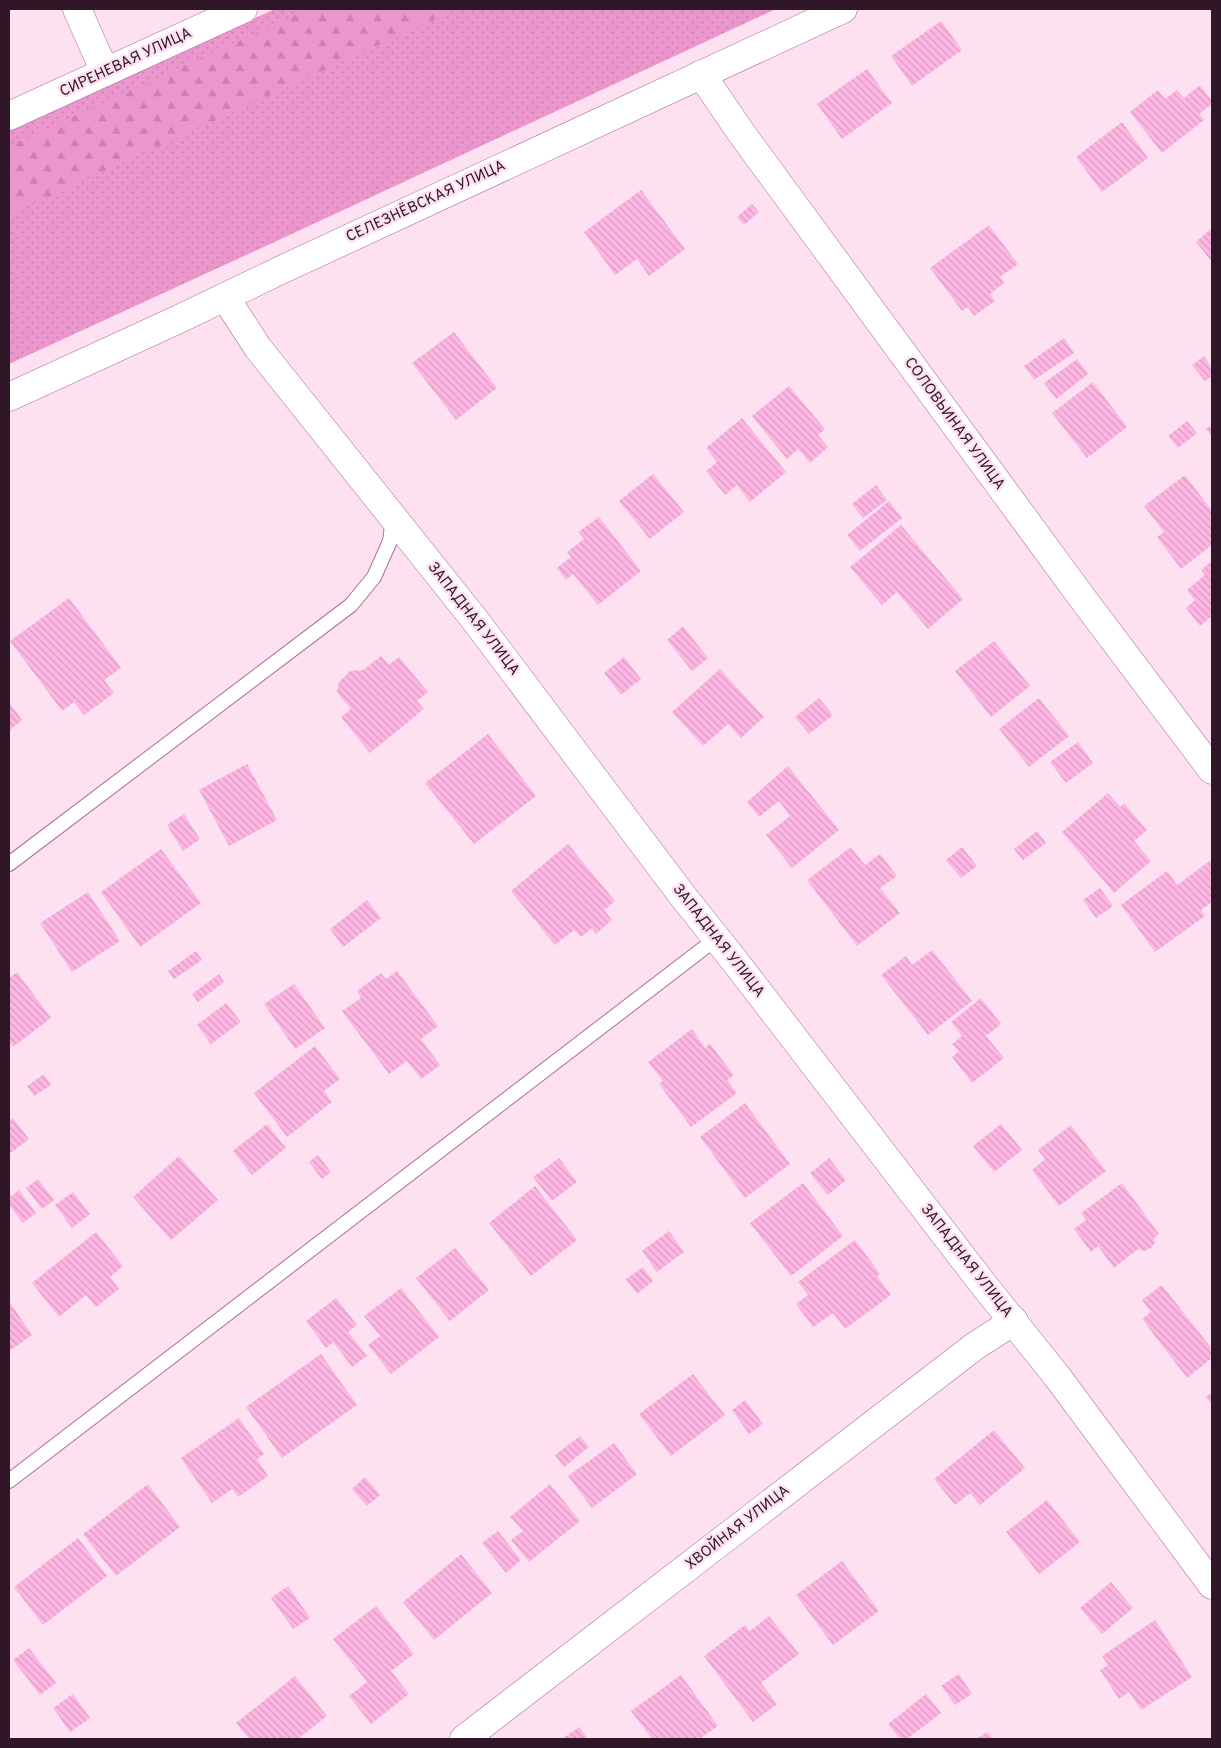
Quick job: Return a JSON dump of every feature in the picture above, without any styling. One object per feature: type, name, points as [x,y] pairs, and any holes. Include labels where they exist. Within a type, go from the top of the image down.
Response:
[{"type":"street","points":[[77,9],[105,72]]},
{"type":"street","name":"СИРЕНЕВАЯ УЛИЦА","points":[[9,116],[243,9]]},
{"type":"street","name":"СЕЛЕЗНЁВСКАЯ УЛИЦА","points":[[9,397],[843,9]]},
{"type":"street","name":"СОЛОВЬИНАЯ УЛИЦА","points":[[701,74],[742,134],[1012,503],[1212,770]]},
{"type":"street","name":"ЗАПАДНАЯ УЛИЦА","points":[[225,296],[258,348],[474,620],[676,887],[983,1284],[1056,1375],[1212,1585]]},
{"type":"street","name":"ХВОЙНАЯ УЛИЦА","points":[[464,1739],[975,1346],[1014,1322]]},
{"type":"lane","points":[[9,864],[351,604],[374,577],[390,541],[394,517]]},
{"type":"lane","points":[[9,1481],[717,938]]},
{"type":"green space","points":[[275,9],[776,9],[9,364],[9,130]]},
{"type":"green space","points":[[308,9],[458,9],[9,215],[9,146]]},
{"type":"building","points":[[941,21],[962,50],[912,86],[891,56]]},
{"type":"building","points":[[867,69],[892,103],[842,139],[817,104]]},
{"type":"building","points":[[1200,85],[1212,101],[1212,104],[1199,114],[1204,120],[1162,153],[1130,112],[1158,90],[1165,99],[1177,90],[1184,98]]},
{"type":"building","points":[[1122,122],[1148,158],[1102,192],[1076,157]]},
{"type":"building","points":[[641,190],[685,249],[649,276],[637,259],[615,275],[584,232]]},
{"type":"building","points":[[752,204],[759,212],[744,225],[737,217]]},
{"type":"building","points":[[989,225],[1018,264],[1000,277],[1004,283],[990,294],[995,301],[974,316],[968,307],[962,311],[930,268]]},
{"type":"building","points":[[1212,228],[1212,262],[1196,242]]},
{"type":"building","points":[[454,332],[497,388],[456,420],[412,363]]},
{"type":"building","points":[[1064,338],[1074,353],[1034,380],[1024,366]]},
{"type":"building","points":[[1204,356],[1212,368],[1212,376],[1205,381],[1192,365]]},
{"type":"building","points":[[1077,359],[1088,374],[1056,399],[1044,383]]},
{"type":"building","points":[[1093,382],[1127,427],[1087,458],[1052,413]]},
{"type":"building","points":[[789,386],[825,429],[818,435],[828,447],[810,463],[798,449],[787,459],[752,416]]},
{"type":"building","points":[[742,418],[786,472],[750,502],[737,485],[725,495],[706,471],[717,462],[706,448]]},
{"type":"building","points":[[1187,421],[1197,433],[1178,448],[1168,436]]},
{"type":"building","points":[[1212,425],[1212,437],[1206,429]]},
{"type":"building","points":[[653,474],[684,512],[650,539],[619,501]]},
{"type":"building","points":[[1185,475],[1212,511],[1212,545],[1181,569],[1157,537],[1164,532],[1144,506]]},
{"type":"building","points":[[876,485],[887,500],[863,518],[852,504]]},
{"type":"building","points":[[889,501],[902,518],[860,551],[847,535]]},
{"type":"building","points":[[599,517],[641,571],[598,605],[573,574],[566,580],[557,568],[571,557],[567,552],[584,539],[578,532]]},
{"type":"building","points":[[901,525],[963,599],[928,629],[897,592],[882,605],[850,567]]},
{"type":"building","points":[[1212,561],[1212,616],[1200,626],[1186,608],[1195,600],[1187,590],[1205,575],[1201,570]]},
{"type":"building","points":[[69,598],[121,668],[104,680],[114,693],[84,715],[74,702],[62,711],[10,641]]},
{"type":"building","points":[[683,626],[708,658],[692,671],[667,640]]},
{"type":"building","points":[[994,641],[1030,686],[991,717],[955,671]]},
{"type":"building","points":[[381,656],[389,665],[399,657],[428,692],[417,701],[424,709],[370,753],[341,717],[351,709],[337,692],[339,682],[350,671],[363,670]]},
{"type":"building","points":[[624,657],[641,679],[621,695],[604,673]]},
{"type":"building","points":[[720,669],[764,717],[741,738],[728,724],[703,746],[672,712]]},
{"type":"building","points":[[819,698],[833,715],[809,734],[795,717]]},
{"type":"building","points":[[1039,698],[1069,736],[1029,767],[999,729]]},
{"type":"building","points":[[9,702],[22,720],[9,731]]},
{"type":"building","points":[[488,734],[536,796],[474,844],[425,783]]},
{"type":"building","points":[[1078,742],[1093,763],[1066,783],[1050,762]]},
{"type":"building","points":[[247,764],[277,820],[229,846],[199,790]]},
{"type":"building","points":[[788,766],[839,830],[792,868],[766,835],[790,816],[779,801],[759,817],[747,802]]},
{"type":"building","points":[[1108,793],[1120,807],[1124,803],[1147,830],[1134,841],[1151,861],[1114,893],[1062,832]]},
{"type":"building","points":[[184,814],[200,839],[183,851],[167,825]]},
{"type":"building","points":[[1037,831],[1046,843],[1023,860],[1014,849]]},
{"type":"building","points":[[568,844],[615,901],[604,910],[612,920],[596,934],[592,928],[581,937],[574,930],[555,945],[511,891]]},
{"type":"building","points":[[851,847],[865,865],[880,854],[897,876],[880,888],[900,913],[857,946],[807,880]]},
{"type":"building","points":[[962,847],[977,866],[961,878],[946,860]]},
{"type":"building","points":[[161,849],[201,903],[140,947],[101,892]]},
{"type":"building","points":[[1211,860],[1212,902],[1201,910],[1205,916],[1155,952],[1121,905],[1167,871],[1177,885]]},
{"type":"building","points":[[1100,888],[1113,906],[1096,918],[1083,900]]},
{"type":"building","points":[[88,892],[120,941],[72,972],[40,923]]},
{"type":"building","points":[[367,900],[381,918],[343,947],[330,929]]},
{"type":"building","points":[[932,950],[972,1001],[928,1035],[881,975],[906,956],[912,965]]},
{"type":"building","points":[[196,951],[202,960],[174,979],[168,971]]},
{"type":"building","points":[[397,971],[438,1026],[421,1039],[440,1065],[421,1079],[407,1061],[389,1074],[342,1011],[361,998],[357,991],[381,973],[386,979]]},
{"type":"building","points":[[17,972],[51,1018],[13,1047],[9,1042],[9,978]]},
{"type":"building","points":[[219,974],[224,982],[198,1002],[192,994]]},
{"type":"building","points":[[294,984],[325,1028],[295,1049],[264,1004]]},
{"type":"building","points":[[981,998],[1001,1024],[986,1036],[1004,1058],[972,1083],[952,1057],[959,1051],[952,1044],[962,1036],[951,1022]]},
{"type":"building","points":[[226,1003],[241,1022],[211,1044],[197,1025]]},
{"type":"building","points":[[692,1029],[705,1048],[710,1044],[734,1075],[727,1080],[737,1093],[691,1127],[659,1084],[663,1081],[648,1062]]},
{"type":"building","points":[[315,1046],[340,1079],[324,1091],[332,1102],[287,1137],[254,1093]]},
{"type":"building","points":[[44,1074],[51,1085],[34,1096],[27,1086]]},
{"type":"building","points":[[745,1103],[790,1164],[745,1198],[700,1137]]},
{"type":"building","points":[[13,1118],[29,1139],[9,1154],[9,1122]]},
{"type":"building","points":[[267,1124],[286,1148],[252,1175],[233,1151]]},
{"type":"building","points":[[1001,1124],[1022,1150],[994,1172],[973,1146]]},
{"type":"building","points":[[1071,1125],[1106,1171],[1059,1206],[1032,1170],[1045,1159],[1038,1150]]},
{"type":"building","points":[[318,1155],[331,1172],[322,1179],[309,1162]]},
{"type":"building","points":[[179,1156],[218,1200],[171,1240],[133,1197]]},
{"type":"building","points":[[559,1158],[577,1182],[552,1201],[533,1177]]},
{"type":"building","points":[[829,1158],[846,1180],[828,1195],[810,1173]]},
{"type":"building","points":[[38,1179],[54,1200],[42,1209],[26,1188]]},
{"type":"building","points":[[803,1183],[843,1236],[791,1276],[750,1223]]},
{"type":"building","points":[[1122,1183],[1159,1234],[1154,1238],[1155,1243],[1151,1248],[1144,1251],[1138,1249],[1114,1268],[1098,1246],[1091,1252],[1074,1229],[1086,1220],[1081,1213]]},
{"type":"building","points":[[535,1186],[577,1240],[531,1276],[489,1223]]},
{"type":"building","points":[[19,1190],[36,1213],[23,1223],[9,1205],[9,1198]]},
{"type":"building","points":[[73,1192],[90,1214],[72,1228],[55,1205]]},
{"type":"building","points":[[669,1231],[684,1252],[657,1272],[642,1251]]},
{"type":"building","points":[[96,1232],[123,1266],[110,1277],[119,1289],[96,1307],[86,1295],[59,1317],[32,1283]]},
{"type":"building","points":[[855,1240],[880,1274],[877,1276],[891,1295],[845,1329],[833,1313],[813,1327],[796,1304],[808,1295],[798,1282]]},
{"type":"building","points":[[455,1248],[489,1290],[450,1321],[416,1278]]},
{"type":"building","points":[[643,1267],[653,1281],[637,1294],[626,1279]]},
{"type":"building","points":[[1162,1285],[1212,1349],[1212,1358],[1187,1378],[1142,1319],[1151,1312],[1142,1300]]},
{"type":"building","points":[[401,1288],[439,1337],[391,1374],[368,1345],[380,1336],[364,1316]]},
{"type":"building","points":[[336,1298],[357,1325],[348,1332],[367,1356],[352,1367],[333,1342],[326,1348],[306,1321]]},
{"type":"building","points":[[9,1301],[32,1335],[9,1351]]},
{"type":"building","points":[[321,1354],[357,1405],[282,1458],[246,1407]]},
{"type":"building","points":[[693,1374],[725,1415],[671,1456],[639,1414]]},
{"type":"building","points":[[1212,1392],[1212,1405],[1206,1397]]},
{"type":"building","points":[[745,1400],[763,1424],[749,1434],[732,1410]]},
{"type":"building","points":[[239,1418],[264,1454],[257,1459],[268,1476],[238,1497],[232,1489],[212,1503],[181,1458]]},
{"type":"building","points":[[994,1430],[1025,1468],[980,1505],[970,1493],[955,1505],[934,1479]]},
{"type":"building","points":[[580,1436],[589,1447],[564,1467],[555,1455]]},
{"type":"building","points":[[614,1443],[637,1474],[592,1508],[568,1476]]},
{"type":"building","points":[[365,1477],[380,1495],[367,1506],[352,1489]]},
{"type":"building","points":[[148,1484],[180,1527],[116,1576],[83,1534]]},
{"type":"building","points":[[550,1484],[580,1521],[529,1562],[511,1540],[523,1531],[510,1517]]},
{"type":"building","points":[[1047,1500],[1080,1542],[1039,1574],[1006,1532]]},
{"type":"building","points":[[498,1531],[521,1560],[506,1573],[482,1543]]},
{"type":"building","points":[[78,1538],[107,1576],[43,1625],[14,1587]]},
{"type":"building","points":[[461,1554],[492,1593],[434,1640],[403,1602]]},
{"type":"building","points":[[842,1561],[879,1611],[833,1645],[796,1595]]},
{"type":"building","points":[[1111,1582],[1133,1608],[1102,1634],[1080,1608]]},
{"type":"building","points":[[288,1586],[310,1618],[293,1629],[271,1598]]},
{"type":"building","points":[[376,1606],[414,1654],[391,1671],[409,1694],[371,1724],[349,1696],[367,1682],[333,1639]]},
{"type":"building","points":[[769,1616],[799,1654],[761,1683],[777,1704],[753,1722],[704,1656],[745,1625],[750,1631]]},
{"type":"building","points":[[1155,1620],[1192,1677],[1141,1710],[1129,1692],[1119,1699],[1100,1670],[1108,1665],[1102,1656]]},
{"type":"building","points":[[29,1648],[56,1683],[40,1695],[13,1660]]},
{"type":"building","points":[[959,1674],[972,1694],[955,1705],[941,1686]]},
{"type":"building","points":[[681,1675],[718,1726],[699,1739],[652,1739],[631,1711]]},
{"type":"building","points":[[295,1676],[327,1716],[298,1739],[249,1739],[236,1723]]},
{"type":"building","points":[[73,1694],[90,1718],[70,1732],[53,1708]]},
{"type":"building","points":[[926,1694],[941,1713],[907,1739],[900,1739],[888,1724]]},
{"type":"building","points":[[579,1727],[588,1739],[562,1739]]},
{"type":"building","points":[[987,1732],[993,1739],[977,1739]]}]
